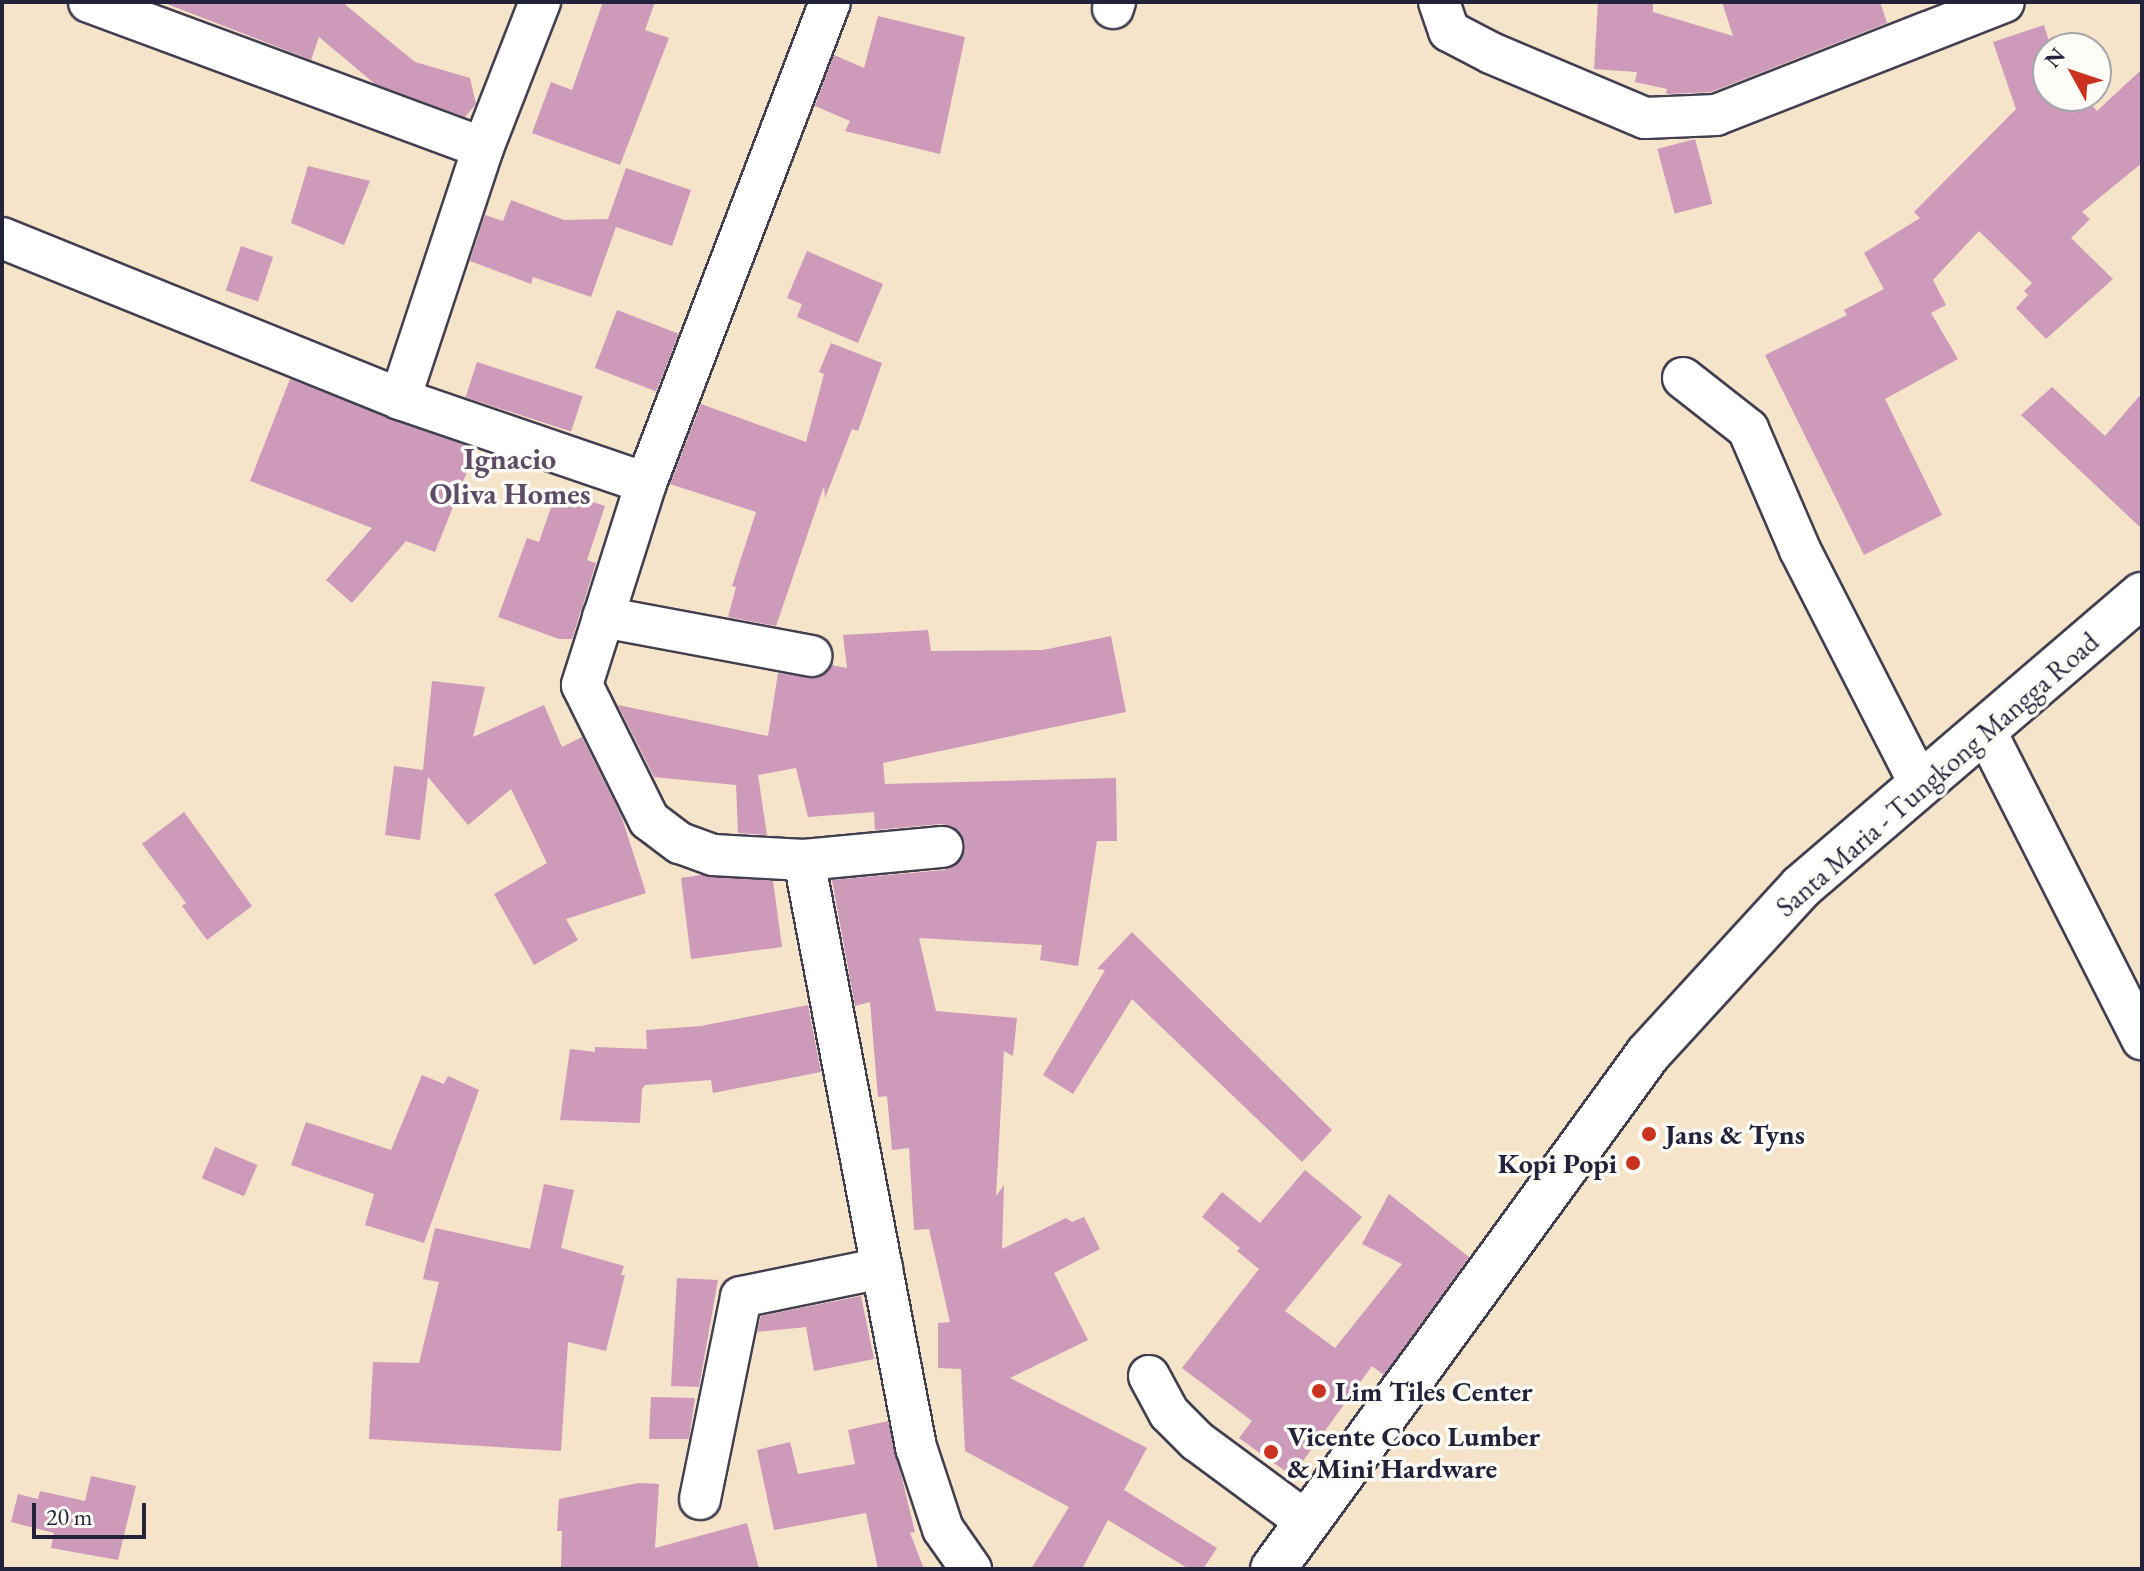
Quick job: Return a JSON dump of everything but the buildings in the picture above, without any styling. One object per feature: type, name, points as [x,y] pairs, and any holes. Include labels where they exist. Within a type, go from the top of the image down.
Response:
[{"type":"main road","name":"Santa Maria - Tungkong Mangga Road","points":[[1273,1569],[1648,1054],[1801,887],[2142,595]]},
{"type":"street","points":[[89,2],[483,148]]},
{"type":"street","points":[[400,399],[483,148],[540,2]]},
{"type":"street","points":[[830,2],[646,483],[582,685],[649,820],[680,843],[713,855],[804,860],[942,847]]},
{"type":"street","points":[[1439,2],[1449,31],[1491,53],[1645,118],[1716,115],[2004,2]]},
{"type":"street","points":[[2,238],[400,399],[646,483]]},
{"type":"street","points":[[1683,378],[1748,429],[1800,550],[1919,783]]},
{"type":"street","points":[[603,617],[811,656]]},
{"type":"street","points":[[1984,728],[2142,1039]]},
{"type":"street","points":[[804,860],[916,1447],[943,1529],[971,1569]]},
{"type":"street","points":[[700,1499],[741,1297],[882,1268]]},
{"type":"street","points":[[1149,1376],[1169,1413],[1197,1441],[1307,1522]]},
{"type":"place","name":"Jans & Tyns","points":[[1649,1134]]},
{"type":"place","name":"Kopi Popi","points":[[1633,1163]]},
{"type":"place","name":"Lim Tiles Center","points":[[1319,1391]]},
{"type":"place","name":"Vicente Coco Lumber & Mini Hardware","points":[[1271,1452]]},
{"type":"district","name":"Ignacio Oliva Homes","points":[[510,476]]}]
